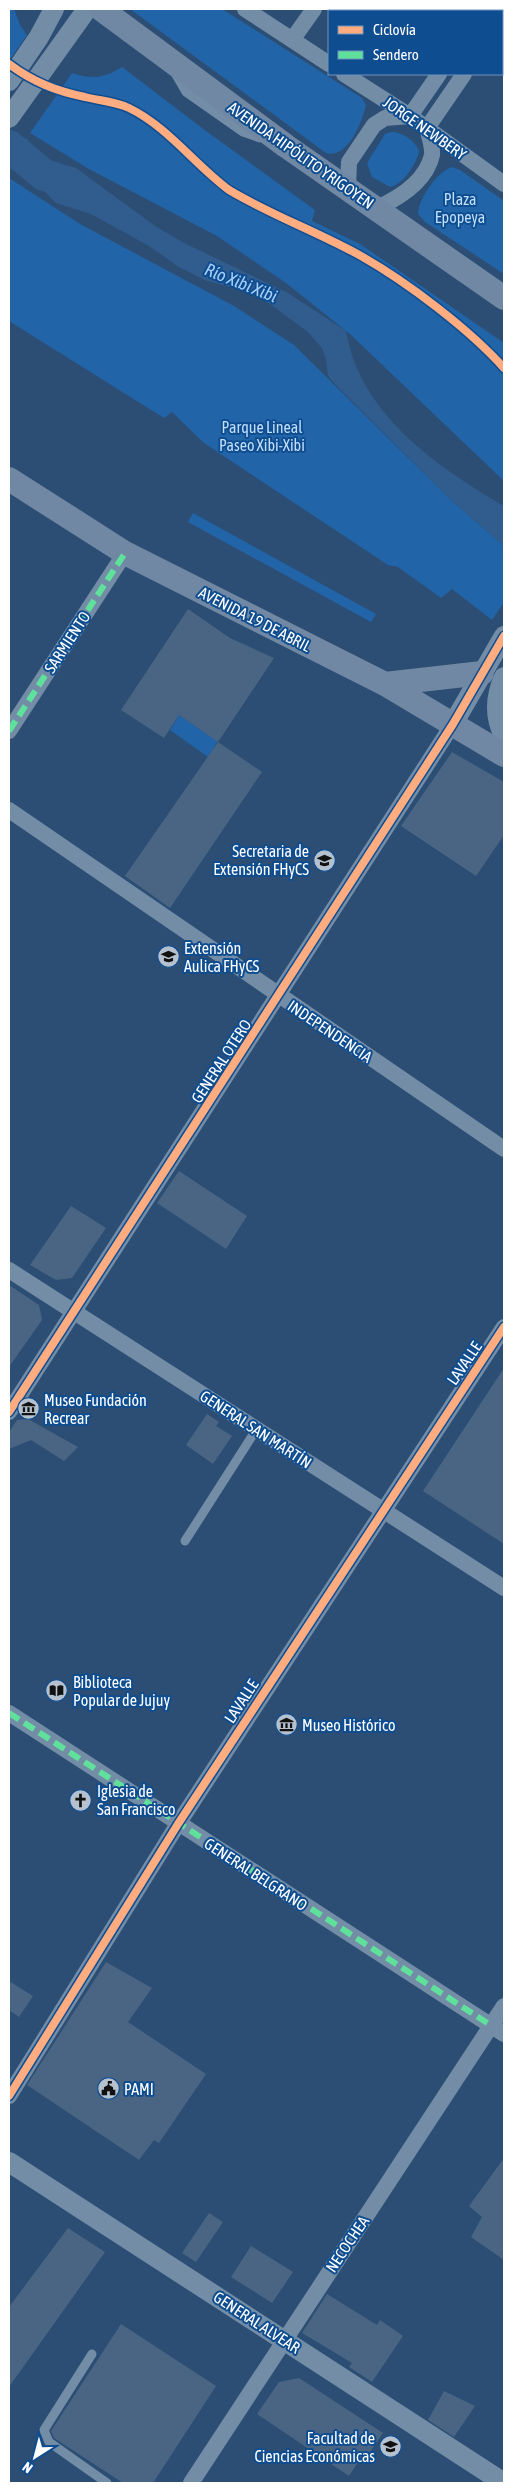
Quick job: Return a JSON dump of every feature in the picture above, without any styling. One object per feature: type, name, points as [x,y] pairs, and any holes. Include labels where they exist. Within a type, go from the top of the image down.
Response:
[{"type":"main road","name":"AVENIDA HIPÓLITO YRIGOYEN","points":[[101,9],[286,146],[504,298]]},
{"type":"main road","name":"AVENIDA 19 DE ABRIL","points":[[9,479],[125,553],[385,684],[504,755]]},
{"type":"main road","points":[[385,684],[496,680]]},
{"type":"street","points":[[9,81],[39,37],[54,9]]},
{"type":"street","points":[[9,118],[86,9]]},
{"type":"street","points":[[245,9],[328,63]]},
{"type":"street","points":[[292,40],[314,9]]},
{"type":"street","name":"JORGE NEWBERY","points":[[346,75],[410,116],[504,184]]},
{"type":"street","points":[[348,188],[349,162],[374,125],[385,118],[410,116],[438,75]]},
{"type":"street","points":[[377,208],[409,190],[423,172],[432,155],[427,128],[463,75]]},
{"type":"street","name":"SARMIENTO","points":[[9,731],[125,553]]},
{"type":"street","points":[[502,640],[496,680],[496,702],[497,718],[504,736]]},
{"type":"street","points":[[453,724],[496,680]]},
{"type":"street","name":"GENERAL OTERO","points":[[9,1412],[453,724]]},
{"type":"street","name":"INDEPENDENCIA","points":[[9,810],[504,1149]]},
{"type":"street","name":"GENERAL SAN MARTÍN","points":[[9,1270],[504,1588]]},
{"type":"street","name":"LAVALLE","points":[[9,2096],[178,1824],[504,1327]]},
{"type":"street","name":"GENERAL BELGRANO","points":[[9,1713],[498,2030]]},
{"type":"street","name":"NECOCHEA","points":[[191,2483],[284,2340],[498,2030],[504,2006]]},
{"type":"street","name":"GENERAL ALVEAR","points":[[9,2162],[504,2483]]},
{"type":"lane","points":[[185,1541],[256,1430]]},
{"type":"lane","points":[[92,2354],[44,2430],[49,2442],[108,2483]]},
{"type":"green space","points":[[9,9],[14,9],[20,25],[27,35],[9,61]]},
{"type":"green space","points":[[130,9],[222,9],[362,98],[366,105],[353,138],[341,150],[334,153],[326,153]]},
{"type":"green space","points":[[122,67],[315,210],[312,221],[360,244],[504,343],[504,481],[351,335],[286,283],[217,236],[89,169],[30,133],[72,73],[85,77],[98,77],[110,74]]},
{"type":"green space","points":[[391,132],[408,137],[419,151],[409,173],[400,182],[390,187],[372,177],[367,163],[385,134]]},
{"type":"green space","name":"Plaza Epopeya","points":[[452,167],[460,170],[504,201],[504,274],[425,222],[418,214],[421,201],[430,186],[441,174]]},
{"type":"green space","name":"Parque Lineal Paseo Xibi-Xibi","points":[[9,178],[80,224],[234,306],[294,345],[451,500],[504,546],[504,602],[492,620],[452,589],[441,598],[398,567],[388,565],[204,443],[172,412],[164,418],[9,321]]},
{"type":"green space","points":[[193,513],[376,614],[371,622],[188,522]]},
{"type":"green space","points":[[179,715],[218,741],[208,757],[170,730]]},
{"type":"water","points":[[27,138],[32,148],[45,159],[76,168],[155,226],[184,243],[288,293],[346,331],[354,361],[367,388],[384,412],[405,435],[428,455],[504,506],[504,546],[451,500],[336,385],[328,376],[326,359],[322,348],[308,332],[255,293],[207,281],[179,267],[149,246],[91,214],[56,203],[34,181],[9,168],[9,163]]},
{"type":"building","points":[[188,609],[230,638],[274,658],[218,742],[179,715],[164,738],[121,710]]},
{"type":"building","points":[[218,742],[262,772],[170,908],[125,876]]},
{"type":"building","points":[[452,752],[504,782],[504,835],[476,876],[401,826]]},
{"type":"building","points":[[179,1171],[247,1216],[226,1249],[157,1203]]},
{"type":"building","points":[[71,1206],[106,1228],[72,1278],[56,1280],[30,1265]]},
{"type":"building","points":[[9,1285],[39,1305],[42,1320],[9,1367]]},
{"type":"building","points":[[504,1368],[504,1544],[423,1491]]},
{"type":"building","points":[[207,1414],[219,1422],[216,1426],[232,1436],[213,1464],[186,1445]]},
{"type":"building","points":[[28,1419],[78,1447],[64,1461],[31,1440],[9,1449],[9,1432],[17,1420]]},
{"type":"building","points":[[106,1962],[152,1988],[128,2022],[206,2074],[159,2143],[154,2140],[139,2160],[27,2085]]},
{"type":"building","points":[[9,1981],[33,1996],[19,2017],[9,2010]]},
{"type":"building","points":[[504,2158],[504,2260],[471,2237],[482,2217],[469,2206]]},
{"type":"building","points":[[209,2213],[223,2222],[196,2262],[182,2253]]},
{"type":"building","points":[[68,2228],[105,2252],[9,2387],[9,2307]]},
{"type":"building","points":[[251,2246],[293,2272],[272,2303],[231,2277]]},
{"type":"building","points":[[327,2294],[377,2325],[380,2320],[403,2336],[372,2382],[349,2367],[352,2363],[302,2333]]},
{"type":"building","points":[[121,2324],[216,2386],[153,2483],[123,2483],[54,2438],[51,2431]]},
{"type":"building","points":[[299,2378],[383,2433],[367,2456],[360,2459],[349,2476],[257,2414],[279,2382]]},
{"type":"building","points":[[444,2391],[475,2406],[454,2437],[428,2420]]},
{"type":"waterway","name":"Río Xibi Xibi","points":[[9,146],[44,175],[52,177]]},
{"type":"marked path","points":[[9,731],[125,553]]},
{"type":"marked path","points":[[9,1713],[492,2026]]},
{"type":"cycle path","points":[[9,64],[36,81],[55,89],[118,104],[143,116],[169,135],[229,190],[345,247],[398,279],[456,322],[504,368]]},
{"type":"cycle path","points":[[9,1412],[453,724],[504,636]]},
{"type":"cycle path","points":[[9,2096],[178,1824],[504,1327]]},
{"type":"place","name":"Secretaria de Extensión FHyCS","points":[[325,860]]},
{"type":"place","name":"Extensión Aulica FHyCS","points":[[168,957]]},
{"type":"place","name":"Museo Fundación Recrear","points":[[28,1409]]},
{"type":"place","name":"Biblioteca Popular de Jujuy","points":[[57,1691]]},
{"type":"place","name":"Museo Histórico","points":[[286,1725]]},
{"type":"place","name":"Iglesia de San Francisco","points":[[81,1800]]},
{"type":"place","name":"PAMI","points":[[108,2089]]},
{"type":"place","name":"Facultad de Ciencias Económicas","points":[[391,2447]]}]
